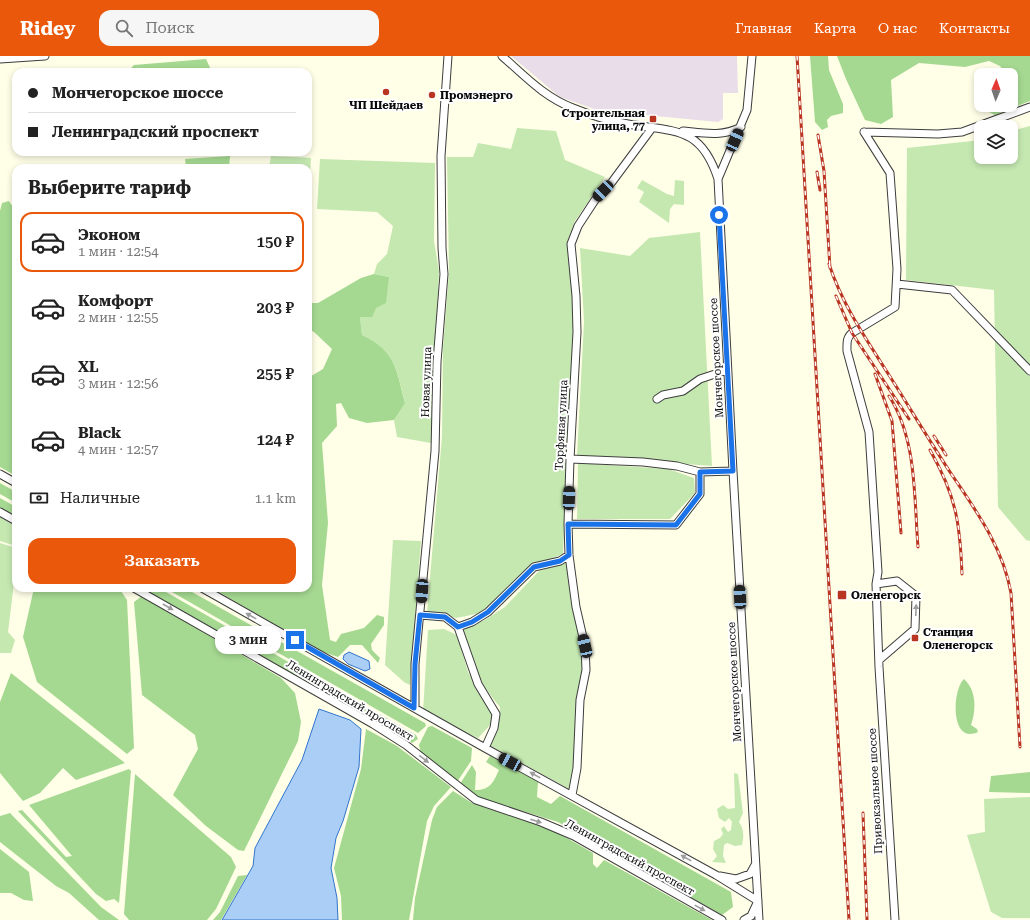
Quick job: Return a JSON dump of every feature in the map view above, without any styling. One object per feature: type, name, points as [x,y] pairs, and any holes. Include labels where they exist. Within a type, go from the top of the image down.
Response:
[{"type":"street","points":[[0,59],[45,56]]},
{"type":"street","name":"Новая улица","points":[[414,708],[415,664],[435,451],[437,362],[444,274],[442,248],[441,156],[448,56]]},
{"type":"street","points":[[502,56],[534,86],[551,98],[573,108],[599,117],[626,124],[652,128],[716,134],[734,131],[741,127]]},
{"type":"street","points":[[718,179],[747,110],[752,56]]},
{"type":"street","points":[[1030,107],[962,132],[938,134],[864,132],[890,173],[897,284],[952,290],[1030,371]]},
{"type":"street","name":"Торфяная улица","points":[[572,795],[577,768],[580,700],[586,670],[585,646],[576,607],[569,555],[568,524],[570,459],[578,332],[571,244],[578,226],[595,200],[612,182],[652,128]]},
{"type":"street","points":[[678,131],[689,136],[704,148],[713,162],[718,179]]},
{"type":"street","name":"Мончегорское шоссе","points":[[718,179],[727,370],[759,920]]},
{"type":"street","name":"Привокзальное шоссе","points":[[895,920],[879,660],[876,584],[878,572],[869,432],[847,351],[847,340],[848,336],[852,333],[895,307],[897,284]]},
{"type":"street","points":[[657,399],[663,395],[683,391],[700,379],[727,370]]},
{"type":"street","points":[[570,459],[643,462],[677,466],[700,472],[733,471]]},
{"type":"street","points":[[568,524],[676,525],[700,494],[700,472]]},
{"type":"street","points":[[0,474],[12,481]]},
{"type":"street","points":[[0,512],[12,519]]},
{"type":"street","points":[[458,627],[472,622],[488,612],[534,567],[560,561],[569,555]]},
{"type":"street","points":[[876,584],[897,581],[916,596],[915,629],[879,660]]},
{"type":"street","name":"Ленинградский проспект","points":[[141,592],[373,724],[406,745],[476,800],[541,822],[574,836],[723,920]]},
{"type":"street","name":"Ленинградский проспект","points":[[209,592],[485,748],[716,875],[758,901]]},
{"type":"street","points":[[420,615],[445,617],[458,627],[478,684],[496,714],[494,728],[485,748]]},
{"type":"street","points":[[716,875],[736,879],[750,874],[755,865]]},
{"type":"street","points":[[744,920],[751,916],[758,901]]},
{"type":"shaded area","points":[[511,56],[737,56],[738,93],[723,93],[723,119],[718,122],[634,114],[629,117],[600,111],[560,97]]},
{"type":"green space","points":[[810,56],[828,56],[829,70],[843,104],[843,113],[831,116],[827,120],[828,127],[822,130],[815,122]]},
{"type":"green space","points":[[837,56],[1030,56],[1030,101],[1018,106],[1018,68],[1002,68],[989,61],[965,67],[919,63],[891,80],[893,117],[881,124],[865,120]]},
{"type":"green space","points":[[206,59],[210,68],[131,68],[134,65]]},
{"type":"green space","points":[[989,112],[1002,112],[995,115]]},
{"type":"green space","points":[[1030,126],[1030,541],[1026,540],[998,507],[994,290],[906,280],[907,148],[974,141],[974,164],[1018,164],[1018,129]]},
{"type":"green space","points":[[517,128],[556,131],[565,160],[605,177],[575,221],[567,242],[573,290],[573,331],[563,554],[532,566],[481,613],[456,618],[430,612],[427,613],[442,437],[443,348],[449,272],[447,157],[473,157],[478,143],[511,149]]},
{"type":"green space","points":[[230,156],[229,164],[186,164],[185,159]]},
{"type":"green space","points":[[271,156],[311,158],[311,164],[270,164]]},
{"type":"green space","points":[[320,159],[435,163],[434,241],[439,271],[431,443],[397,437],[394,420],[405,402],[393,362],[382,348],[362,335],[360,317],[389,277],[374,274],[377,264],[387,254],[393,226],[377,212],[317,209]]},
{"type":"green space","points":[[642,180],[667,194],[674,196],[675,180],[684,181],[684,205],[674,204],[670,209],[669,223],[639,202],[644,192],[637,188]]},
{"type":"green space","points":[[9,201],[12,206],[12,474],[0,467],[0,211],[2,203]]},
{"type":"green space","points":[[700,232],[712,466],[577,456],[584,322],[580,248],[630,256],[649,238]]},
{"type":"green space","points":[[374,274],[389,277],[386,303],[376,308],[372,317],[360,317],[362,335],[382,348],[393,362],[405,403],[394,420],[367,423],[349,418],[341,403],[336,404],[337,426],[322,443],[328,523],[322,585],[330,640],[336,642],[341,634],[364,628],[377,615],[384,617],[384,625],[371,644],[372,650],[380,658],[378,663],[362,645],[350,645],[338,657],[320,651],[219,592],[312,592],[312,376],[323,369],[332,349],[312,331],[312,303],[318,303],[361,278]]},
{"type":"green space","points":[[578,463],[668,469],[694,478],[695,493],[670,519],[577,519]]},
{"type":"green space","points":[[0,483],[12,490],[12,501],[0,494]]},
{"type":"green space","points":[[0,498],[12,505],[12,516],[0,509]]},
{"type":"green space","points":[[0,517],[12,524],[12,545],[0,541]]},
{"type":"green space","points":[[393,540],[421,541],[410,685],[404,682],[385,665]]},
{"type":"green space","points":[[0,543],[12,547],[13,592],[8,632],[15,640],[11,653],[0,653]]},
{"type":"green space","points":[[568,560],[581,638],[584,670],[571,790],[489,745],[498,727],[500,707],[480,679],[468,650],[462,628],[483,621],[505,607],[539,571]]},
{"type":"green space","points":[[33,592],[122,592],[127,600],[134,748],[127,754],[37,682],[23,637]]},
{"type":"green space","points":[[146,592],[166,592],[416,735],[418,739],[412,743]]},
{"type":"green space","points":[[172,592],[192,592],[425,723],[426,726],[418,733]]},
{"type":"green space","points":[[142,596],[281,678],[295,693],[301,722],[298,741],[244,851],[238,850],[206,826],[173,795],[198,749],[195,735],[142,695],[134,602]]},
{"type":"green space","points":[[444,629],[457,635],[468,672],[494,715],[491,724],[478,738],[423,712],[428,630]]},
{"type":"green space","points":[[11,673],[125,763],[76,780],[63,768],[40,793],[23,801],[0,773],[0,702]]},
{"type":"green space","points":[[964,679],[971,689],[974,701],[974,713],[971,725],[977,729],[978,732],[969,734],[962,731],[958,724],[956,714],[957,694]]},
{"type":"green space","points":[[432,726],[472,748],[471,761],[457,782],[421,754],[419,745],[428,727]]},
{"type":"green space","points":[[366,729],[397,746],[451,787],[434,806],[427,821],[409,920],[342,920],[341,896],[334,868],[361,769]]},
{"type":"green space","points":[[490,756],[538,782],[537,797],[551,804],[560,796],[731,892],[733,907],[722,915],[558,822],[480,798],[460,784],[472,765],[476,772],[475,790],[488,787],[495,779],[499,770],[486,762]]},
{"type":"green space","points":[[129,769],[131,771],[119,903],[114,899],[106,901],[96,894],[18,811],[22,810],[66,857],[72,856],[29,805]]},
{"type":"green space","points":[[1030,772],[1030,793],[989,792],[991,776]]},
{"type":"green space","points":[[734,773],[738,774],[743,813],[739,822],[743,833],[742,845],[735,846],[727,843],[724,845],[723,856],[726,863],[712,862],[717,856],[713,849],[714,841],[720,838],[723,834],[721,829],[724,826],[728,832],[731,830],[732,822],[729,818],[725,822],[719,818],[717,809],[723,805],[728,809],[735,808]]},
{"type":"green space","points":[[135,774],[231,857],[236,867],[216,909],[207,920],[129,920],[124,914]]},
{"type":"green space","points":[[453,791],[472,803],[553,830],[593,853],[593,864],[597,868],[604,860],[712,920],[413,920],[415,898],[432,820],[437,807]]},
{"type":"green space","points":[[1030,797],[1030,918],[1002,918],[991,912],[967,835],[985,832],[984,799]]},
{"type":"green space","points":[[10,813],[101,907],[119,920],[99,920],[69,893],[56,886],[0,842],[0,816]]},
{"type":"green space","points":[[0,849],[29,872],[33,901],[24,900],[11,893],[0,893]]},
{"type":"green space","points":[[247,875],[221,920],[213,920],[220,912],[238,876]]},
{"type":"water","points":[[349,652],[369,661],[370,669],[365,671],[348,664],[343,659],[344,655]]},
{"type":"water","points":[[319,709],[350,720],[361,729],[359,767],[343,821],[336,838],[331,868],[337,898],[338,920],[222,920],[253,866],[255,848],[302,760]]},
{"type":"railway","points":[[797,56],[849,920]]},
{"type":"railway","points":[[818,135],[824,171],[830,268]]},
{"type":"railway","points":[[817,172],[820,190]]},
{"type":"railway","points":[[829,264],[834,279],[855,321],[980,517],[1002,561],[1011,593],[1020,747]]},
{"type":"railway","points":[[836,296],[852,333],[909,419]]},
{"type":"railway","points":[[875,374],[892,421],[901,533]]},
{"type":"railway","points":[[889,396],[905,431],[909,450],[914,489],[918,547]]},
{"type":"railway","points":[[934,436],[946,455]]},
{"type":"railway","points":[[930,450],[946,481],[955,510],[960,539],[962,574]]},
{"type":"railway","points":[[863,813],[867,920]]},
{"type":"place","name":"ЧП Шейдаев","points":[[386,92]]},
{"type":"place","name":"Промэнерго","points":[[432,95]]},
{"type":"place","name":"Строительная улица, 77","points":[[653,119]]},
{"type":"place","name":"Оленегорск","points":[[842,595]]},
{"type":"place","name":"Станция Оленегорск","points":[[915,638]]},
{"type":"route","points":[[295,640],[414,708],[415,664],[420,615],[445,617],[458,627],[472,622],[488,612],[534,567],[560,561],[569,555],[568,524],[676,525],[700,494],[700,472],[733,471],[719,215]]}]
